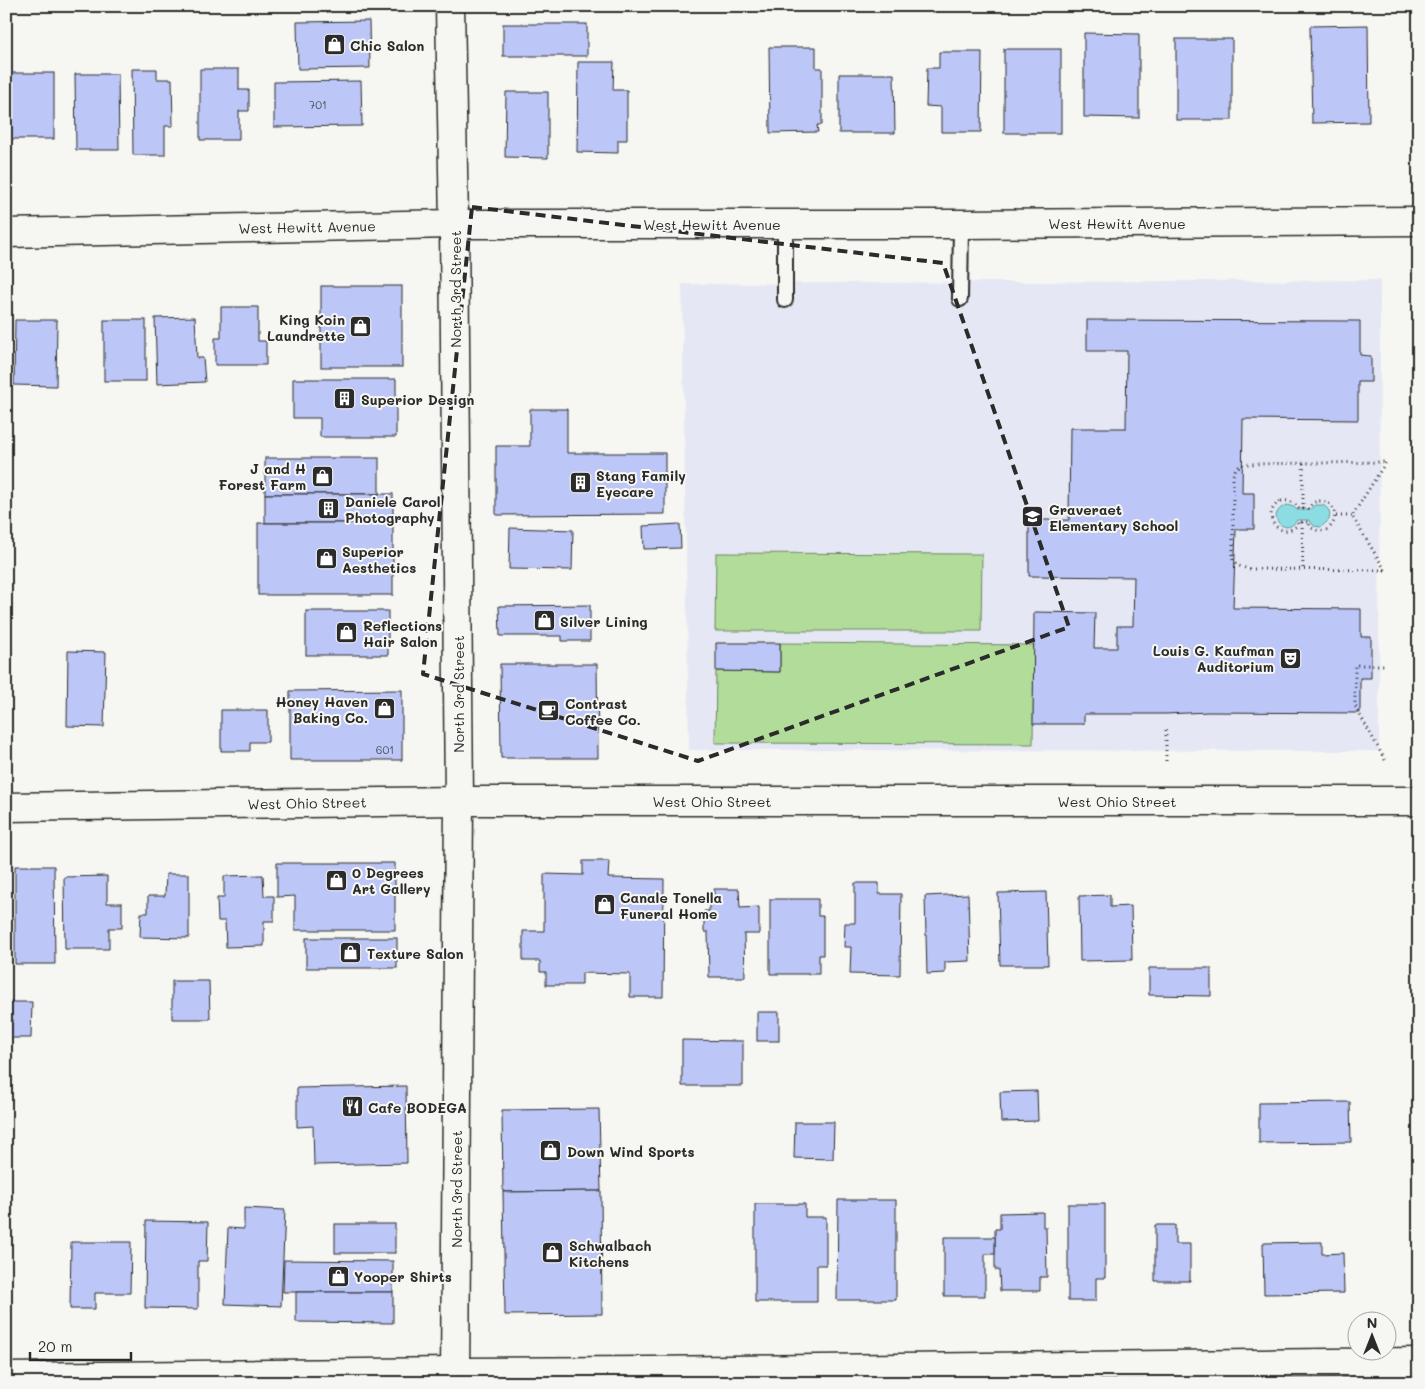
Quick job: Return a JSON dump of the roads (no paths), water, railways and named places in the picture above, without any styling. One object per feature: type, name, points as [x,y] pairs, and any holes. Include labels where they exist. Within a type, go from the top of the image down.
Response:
[{"type":"street","name":"North 3rd Street","points":[[450,6],[454,224],[459,802],[456,1377]]},
{"type":"street","name":"West Hewitt Avenue","points":[[6,233],[454,224],[961,224],[1419,221]]},
{"type":"street","name":"West Ohio Street","points":[[6,807],[459,802],[1419,801]]},
{"type":"street","points":[[6,1377],[456,1377],[640,1372],[1419,1362]]},
{"type":"lane","points":[[785,224],[785,300]]},
{"type":"lane","points":[[960,299],[961,224]]},
{"type":"water","points":[[1287,505],[1297,510],[1309,510],[1315,505],[1323,505],[1329,511],[1329,520],[1321,527],[1314,526],[1309,520],[1297,520],[1287,527],[1282,526],[1276,518],[1277,513]]},
{"type":"place","name":"Chic Salon","points":[[334,45]]},
{"type":"place","name":"King Koin Laundrette","points":[[361,327]]},
{"type":"place","name":"Superior Design","points":[[345,399]]},
{"type":"place","name":"J and H Forest Farm","points":[[322,476]]},
{"type":"place","name":"Stang Family Eyecare","points":[[580,483]]},
{"type":"place","name":"Daniele Carol Photography","points":[[329,509]]},
{"type":"place","name":"Graveraet Elementary School","points":[[1033,517]]},
{"type":"place","name":"Superior Aesthetics","points":[[326,559]]},
{"type":"place","name":"Silver Lining","points":[[544,621]]},
{"type":"place","name":"Reflections Hair Salon","points":[[347,633]]},
{"type":"place","name":"Louis G. Kaufman Auditorium","points":[[1290,658]]},
{"type":"place","name":"Honey Haven Baking Co.","points":[[384,709]]},
{"type":"place","name":"Contrast Coffee Co.","points":[[549,711]]},
{"type":"place","name":"0 Degrees Art Gallery","points":[[336,880]]},
{"type":"place","name":"Canale Tonella Funeral Home","points":[[604,905]]},
{"type":"place","name":"Texture Salon","points":[[351,953]]},
{"type":"place","name":"Cafe BODEGA","points":[[352,1107]]},
{"type":"place","name":"Down Wind Sports","points":[[551,1151]]},
{"type":"place","name":"Schwalbach Kitchens","points":[[553,1253]]},
{"type":"place","name":"Yooper Shirts","points":[[338,1276]]}]
